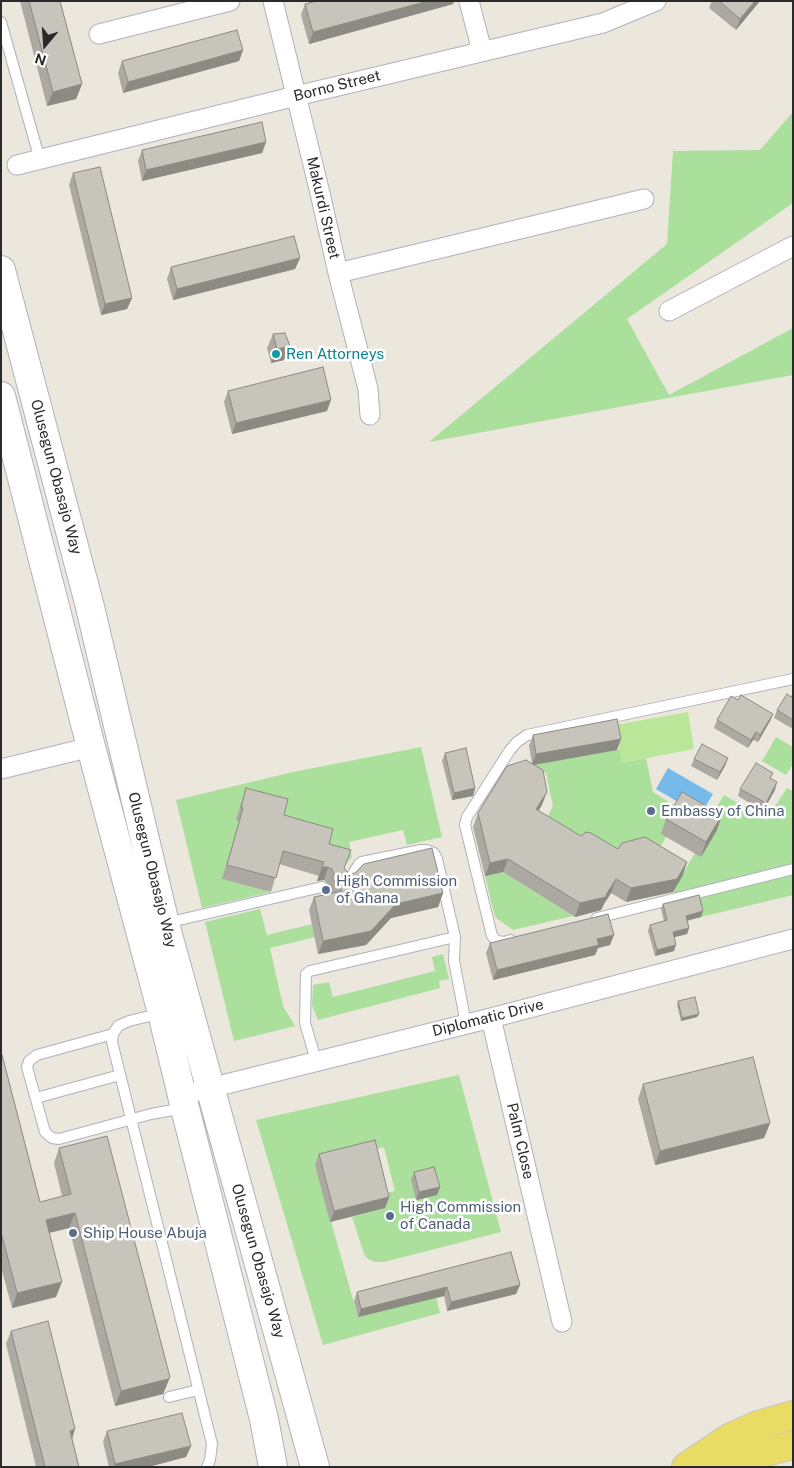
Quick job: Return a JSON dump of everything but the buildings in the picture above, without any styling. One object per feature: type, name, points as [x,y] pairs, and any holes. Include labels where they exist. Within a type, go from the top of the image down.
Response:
[{"type":"main road","name":"Olusegun Obasajo Way","points":[[1,270],[89,603],[165,924],[315,1467]]},
{"type":"main road","name":"Olusegun Obasajo Way","points":[[1,396],[91,747],[162,1013],[264,1419],[273,1467]]},
{"type":"main road","points":[[122,863],[149,858]]},
{"type":"main road","points":[[264,1419],[299,1411]]},
{"type":"main road","points":[[686,1467],[729,1438],[758,1424],[793,1415]]},
{"type":"main road","points":[[707,1467],[793,1445]]},
{"type":"street","points":[[99,34],[230,1]]},
{"type":"street","name":"Makurdi Street","points":[[273,1],[338,273],[368,389],[370,415]]},
{"type":"street","points":[[469,1],[482,51]]},
{"type":"street","name":"Borno Street","points":[[17,165],[603,23],[656,1]]},
{"type":"street","points":[[338,273],[644,199]]},
{"type":"street","points":[[669,312],[793,246]]},
{"type":"street","points":[[1,769],[91,747]]},
{"type":"street","name":"Diplomatic Drive","points":[[183,1101],[210,1088],[316,1060],[491,1018],[793,939]]},
{"type":"street","name":"Palm Close","points":[[491,1018],[562,1322]]},
{"type":"lane","points":[[1,22],[40,160]]},
{"type":"lane","points":[[523,937],[504,942],[497,941],[492,936],[465,825],[467,817],[517,742],[527,735],[793,679]]},
{"type":"lane","points":[[346,881],[352,877],[362,862],[421,850],[434,853],[455,937],[454,961],[466,1024]]},
{"type":"lane","points":[[590,920],[793,869]]},
{"type":"lane","points":[[165,924],[322,887]]},
{"type":"lane","points":[[316,1060],[305,1023],[306,974],[310,971],[455,937]]},
{"type":"lane","points":[[162,1013],[129,1021],[118,1026],[113,1034],[112,1042],[212,1444],[207,1467]]},
{"type":"lane","points":[[113,1034],[37,1055],[29,1060],[27,1067],[45,1132],[52,1138],[59,1139],[132,1120],[183,1101]]},
{"type":"lane","points":[[36,1098],[120,1075]]},
{"type":"lane","points":[[168,1397],[198,1390]]},
{"type":"green space","points":[[793,112],[793,203],[627,319],[669,395],[793,328],[793,375],[429,442],[667,244],[673,151],[760,150]]},
{"type":"green space","points":[[688,712],[694,749],[622,763],[615,725]]},
{"type":"green space","points":[[776,737],[793,747],[793,764],[786,775],[762,761]]},
{"type":"green space","points":[[421,747],[442,837],[407,845],[403,830],[349,842],[352,857],[346,864],[324,858],[232,845],[223,879],[271,892],[202,908],[176,800],[293,772]]},
{"type":"green space","points":[[620,749],[622,763],[646,758],[653,792],[677,807],[661,834],[666,837],[654,858],[617,856],[541,829],[553,806],[546,773],[532,765]]},
{"type":"green space","points":[[787,788],[793,791],[793,863],[674,894],[673,891],[695,853],[706,824],[724,795],[766,820]]},
{"type":"green space","points":[[503,872],[573,916],[513,930],[495,917],[485,876]]},
{"type":"green space","points":[[793,874],[793,895],[701,917],[696,898]]},
{"type":"green space","points":[[260,909],[267,935],[312,924],[315,937],[270,948],[283,1006],[295,1026],[234,1041],[205,922]]},
{"type":"green space","points":[[443,954],[449,979],[439,981],[440,988],[318,1020],[312,1005],[313,985],[329,982],[333,997],[435,971],[432,957]]},
{"type":"green space","points":[[459,1075],[501,1232],[384,1262],[375,1262],[368,1259],[364,1254],[352,1217],[385,1208],[382,1194],[395,1191],[384,1147],[315,1165],[358,1317],[432,1281],[440,1313],[323,1345],[256,1120]]},
{"type":"water","points":[[668,768],[713,794],[700,815],[656,789]]},
{"type":"place","name":"Ren Attorneys","points":[[276,354]]},
{"type":"place","name":"Embassy of China","points":[[651,811]]},
{"type":"place","name":"High Commission of Ghana","points":[[326,890]]},
{"type":"place","name":"High Commission of Canada","points":[[390,1216]]},
{"type":"place","name":"Ship House Abuja","points":[[73,1233]]}]
